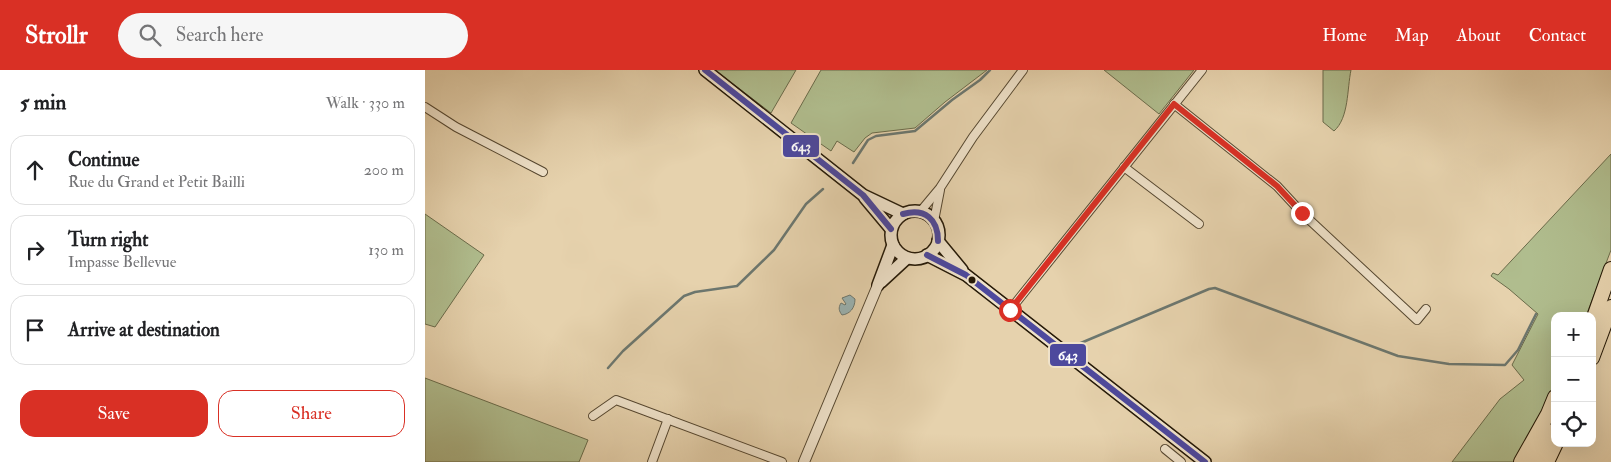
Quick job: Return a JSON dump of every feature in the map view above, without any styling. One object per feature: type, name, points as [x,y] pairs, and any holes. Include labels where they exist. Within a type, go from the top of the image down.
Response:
[{"type":"highway","points":[[1596,312],[1611,270]]},
{"type":"highway","points":[[1592,357],[1611,307]]},
{"type":"highway","points":[[1521,462],[1553,402]]},
{"type":"highway","points":[[1534,462],[1551,426]]},
{"type":"highway","points":[[1547,462],[1554,447]]},
{"type":"highway","points":[[1557,462],[1563,447]]},
{"type":"main road","points":[[705,70],[863,195],[903,214]]},
{"type":"main road","points":[[863,195],[891,230]]},
{"type":"main road","points":[[914,211],[920,212],[926,214],[934,221],[939,234],[938,241],[936,247],[927,256],[907,258],[896,251],[891,240],[891,230],[894,223],[903,214],[914,211]]},
{"type":"main road","points":[[938,241],[967,276]]},
{"type":"main road","points":[[878,285],[893,245]]},
{"type":"main road","points":[[927,256],[967,276],[1205,462]]},
{"type":"main road","points":[[878,285],[907,258]]},
{"type":"main road","points":[[1167,433],[1201,462]]},
{"type":"street","points":[[920,212],[940,188],[973,137],[1023,70]]},
{"type":"street","points":[[1010,310],[1201,70]]},
{"type":"street","points":[[1174,104],[1277,186],[1302,213],[1417,320],[1426,309]]},
{"type":"street","points":[[425,107],[456,127],[543,172]]},
{"type":"street","points":[[1124,167],[1199,224]]},
{"type":"street","points":[[934,221],[940,188]]},
{"type":"street","points":[[804,462],[878,285]]},
{"type":"street","points":[[593,416],[616,400],[782,462]]},
{"type":"street","points":[[652,462],[668,419]]},
{"type":"street","points":[[1165,449],[1181,462]]},
{"type":"green space","points":[[715,70],[796,70],[771,113]]},
{"type":"green space","points":[[821,70],[987,70],[915,128],[872,133],[865,138],[854,152],[837,141],[831,151],[791,123]]},
{"type":"green space","points":[[1104,70],[1194,70],[1159,114]]},
{"type":"green space","points":[[1323,70],[1351,70],[1345,111],[1334,131],[1323,122]]},
{"type":"green space","points":[[1611,154],[1611,250],[1588,312],[1551,312],[1551,399],[1542,420],[1516,462],[1452,462],[1500,399],[1524,380],[1512,365],[1538,314],[1491,276],[1493,273],[1498,275]]},
{"type":"green space","points":[[425,214],[484,255],[435,327],[425,324]]},
{"type":"green space","points":[[425,378],[588,440],[579,462],[425,462]]},
{"type":"water","points":[[850,295],[855,299],[853,308],[850,312],[842,315],[839,309],[840,305],[841,303],[846,304],[842,298]]},
{"type":"waterway","points":[[853,163],[868,140],[876,136],[915,131],[990,70]]},
{"type":"waterway","points":[[608,368],[623,351],[684,296],[695,292],[737,286],[774,250],[806,204],[823,189]]},
{"type":"waterway","points":[[1074,349],[1076,345],[1215,288],[1398,356],[1449,364],[1505,365],[1518,350],[1536,314]]},
{"type":"transit line","name":"643","points":[[705,70],[863,195],[891,229]]},
{"type":"transit line","name":"643","points":[[903,214],[918,213],[929,217],[936,227],[938,241]]},
{"type":"transit line","name":"643","points":[[927,255],[966,275],[1205,462]]},
{"type":"route","points":[[1010,310],[1174,104],[1277,186],[1302,213]]}]
